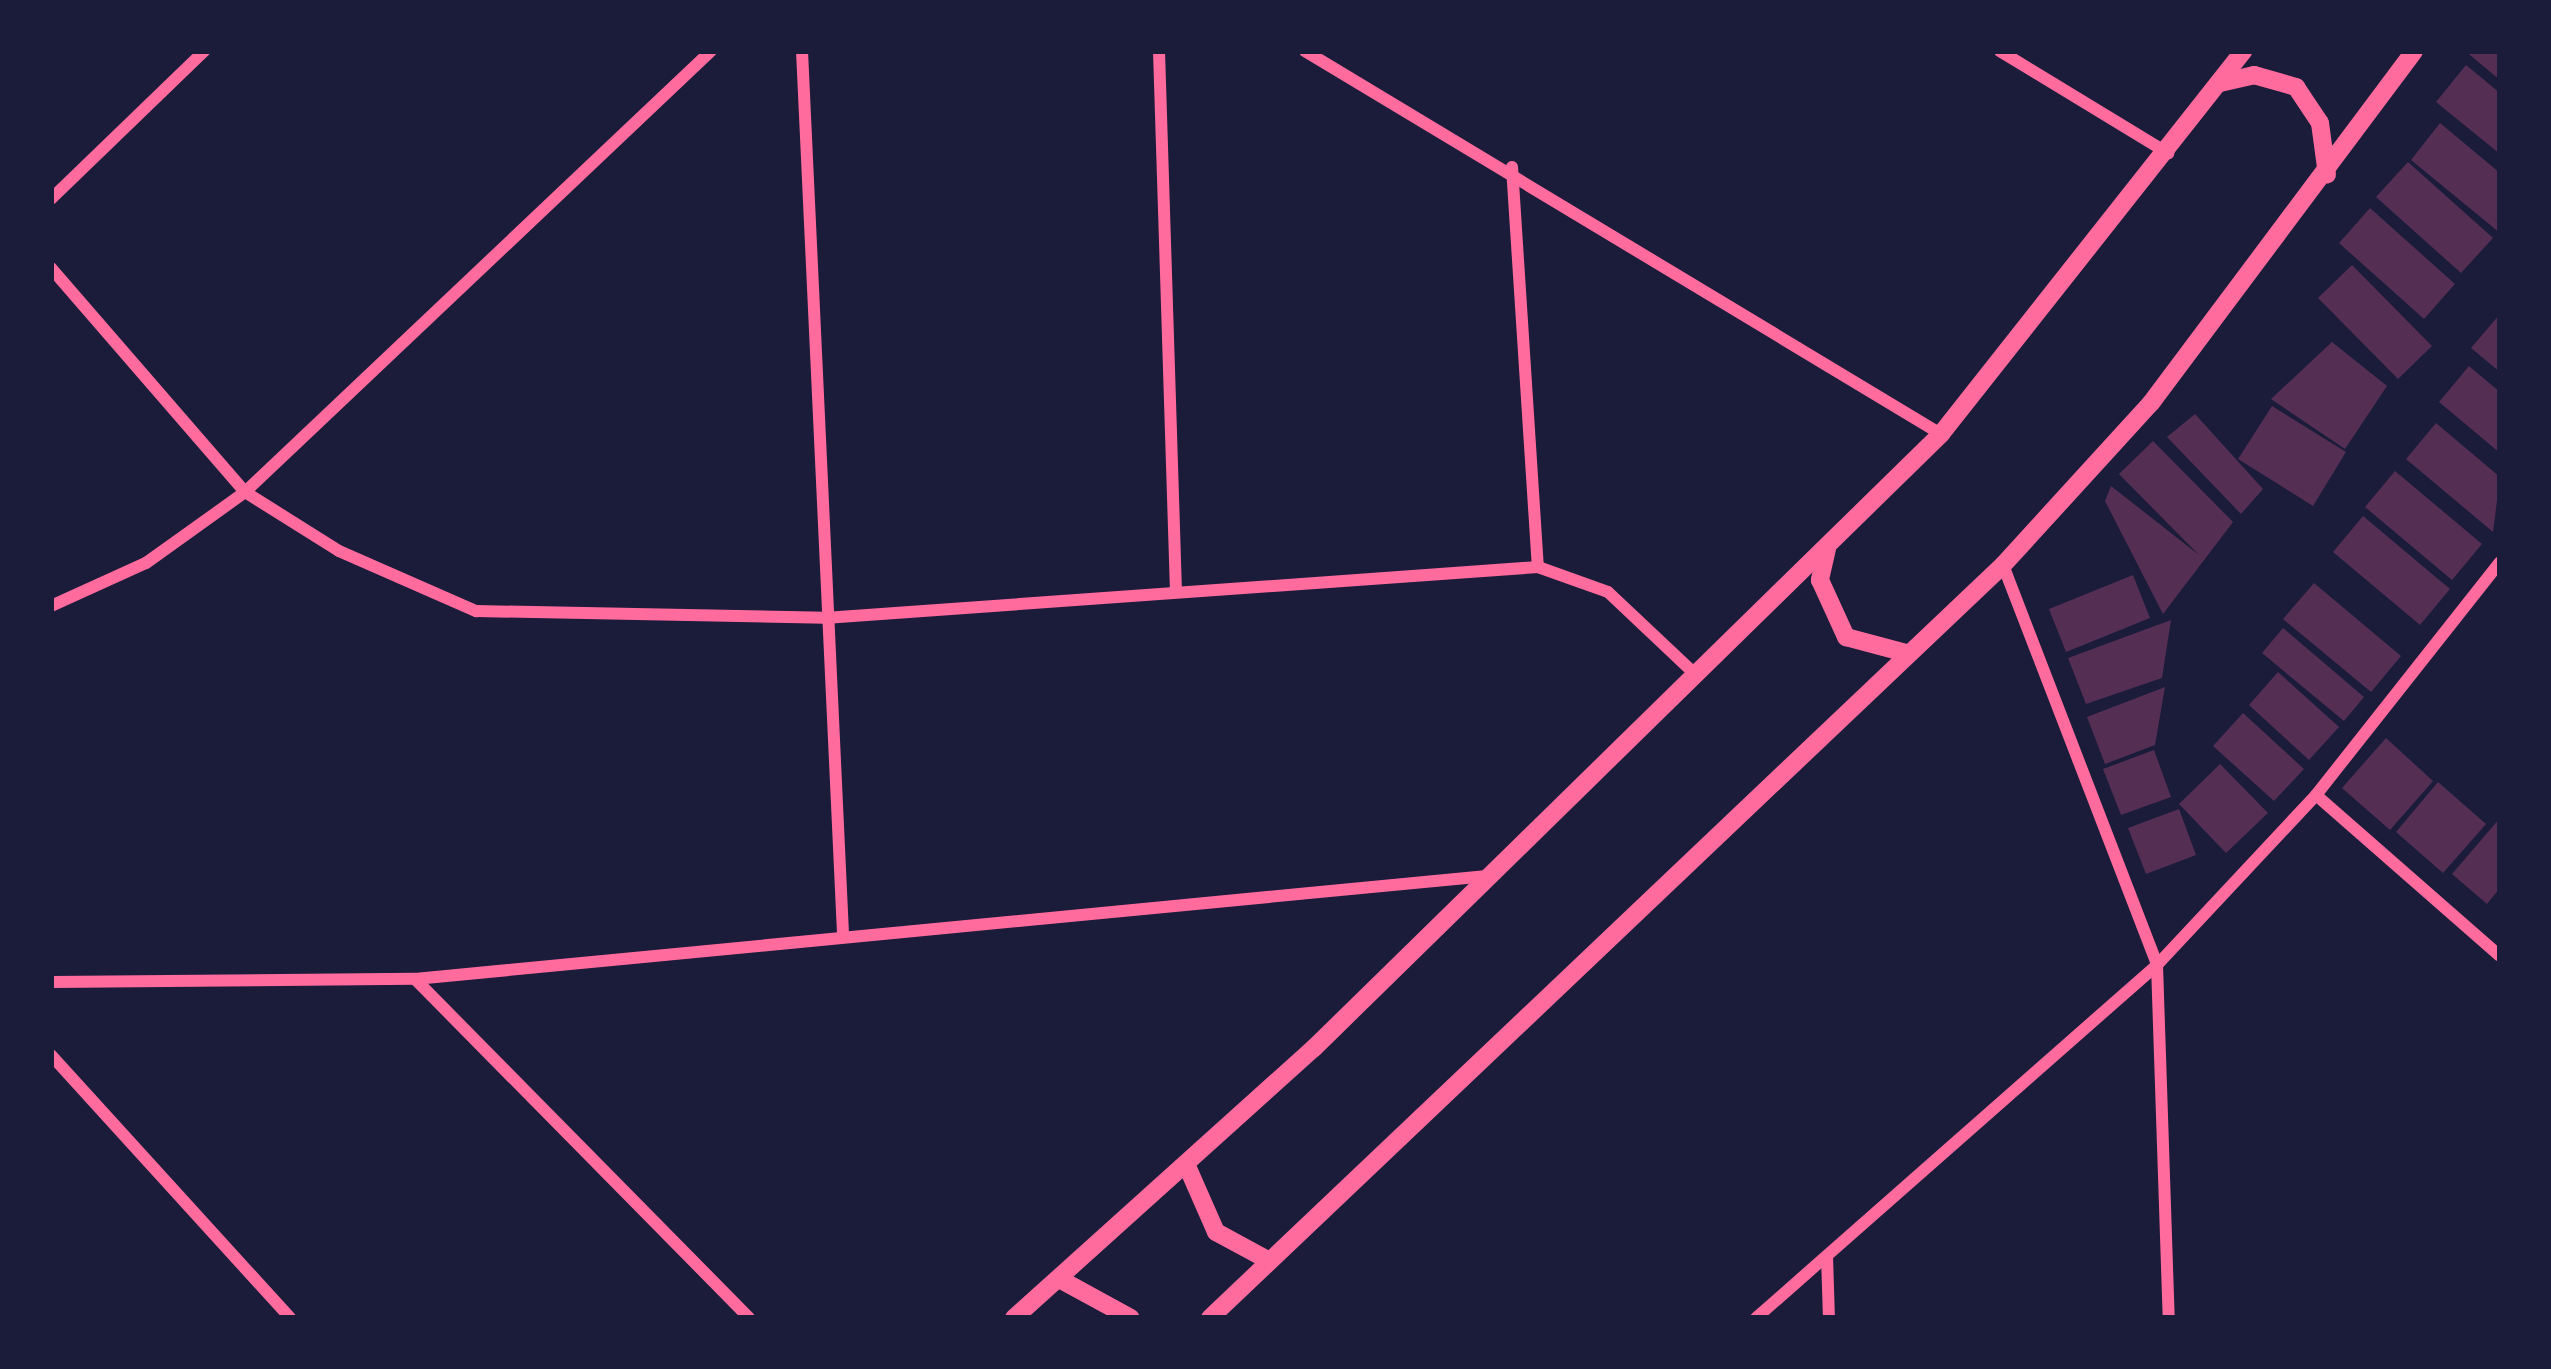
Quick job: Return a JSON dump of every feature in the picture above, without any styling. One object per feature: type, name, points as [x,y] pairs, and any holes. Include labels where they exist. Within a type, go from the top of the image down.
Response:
[{"type":"street","points":[[51,199],[204,51]]},
{"type":"street","points":[[51,606],[146,563],[244,492],[711,51]]},
{"type":"street","points":[[802,51],[843,934]]},
{"type":"street","points":[[1159,51],[1176,591]]},
{"type":"street","points":[[1305,51],[1512,167],[1941,434]]},
{"type":"street","points":[[2000,51],[2170,154]]},
{"type":"street","points":[[1014,1318],[1063,1281],[1187,1166],[1941,434],[2170,154],[2244,51]]},
{"type":"street","points":[[1210,1318],[1266,1259],[1817,752],[1906,653],[2003,565],[2151,403],[2327,175],[2414,51]]},
{"type":"street","points":[[2220,83],[2254,75],[2296,87],[2320,123],[2327,175]]},
{"type":"street","points":[[1512,167],[1538,567]]},
{"type":"street","points":[[51,268],[244,492],[339,551],[476,611],[825,618],[1538,567],[1608,592],[1695,674]]},
{"type":"street","points":[[1827,549],[1820,580],[1836,624],[1874,652],[1906,653]]},
{"type":"street","points":[[1756,1318],[2157,965],[2316,795],[2500,562]]},
{"type":"street","points":[[2003,565],[2157,965],[2169,1318]]},
{"type":"street","points":[[2316,795],[2500,956]]},
{"type":"street","points":[[51,982],[415,979],[843,934],[1488,876]]},
{"type":"street","points":[[415,979],[749,1318]]},
{"type":"street","points":[[51,1055],[290,1318]]},
{"type":"street","points":[[1187,1166],[1216,1232],[1266,1259]]},
{"type":"street","points":[[1826,1256],[1829,1318]]},
{"type":"street","points":[[1063,1281],[1132,1318]]},
{"type":"building","points":[[2465,51],[2500,51],[2500,80]]},
{"type":"building","points":[[2466,65],[2500,93],[2500,154],[2436,102]]},
{"type":"building","points":[[2440,123],[2500,173],[2500,233],[2411,160]]},
{"type":"building","points":[[2408,162],[2493,238],[2461,273],[2376,197]]},
{"type":"building","points":[[2370,208],[2455,284],[2424,319],[2339,243]]},
{"type":"building","points":[[2352,265],[2432,346],[2398,379],[2318,298]]},
{"type":"building","points":[[2500,314],[2500,372],[2471,348]]},
{"type":"building","points":[[2332,342],[2387,386],[2345,449],[2271,399]]},
{"type":"building","points":[[2469,366],[2500,392],[2500,453],[2439,402]]},
{"type":"building","points":[[2272,406],[2346,452],[2313,506],[2238,459]]},
{"type":"building","points":[[2195,414],[2263,489],[2241,514],[2167,437]]},
{"type":"building","points":[[2436,423],[2500,477],[2493,532],[2406,459]]},
{"type":"building","points":[[2153,441],[2233,522],[2163,614],[2105,501],[2111,486],[2199,555],[2119,474]]},
{"type":"building","points":[[2395,471],[2482,544],[2452,580],[2365,507]]},
{"type":"building","points":[[2363,516],[2450,589],[2420,625],[2333,552]]},
{"type":"building","points":[[2133,575],[2150,618],[2066,652],[2049,609]]},
{"type":"building","points":[[2314,583],[2401,656],[2371,692],[2283,619]]},
{"type":"building","points":[[2171,620],[2162,678],[2086,704],[2068,658]]},
{"type":"building","points":[[2283,628],[2364,697],[2344,721],[2262,653]]},
{"type":"building","points":[[2278,672],[2339,727],[2309,760],[2249,705]]},
{"type":"building","points":[[2165,687],[2155,745],[2105,764],[2087,717]]},
{"type":"building","points":[[2243,713],[2304,769],[2274,801],[2213,746]]},
{"type":"building","points":[[2386,738],[2433,781],[2390,830],[2342,788]]},
{"type":"building","points":[[2154,750],[2171,797],[2121,815],[2103,769]]},
{"type":"building","points":[[2220,764],[2268,813],[2226,853],[2179,804]]},
{"type":"building","points":[[2438,782],[2486,824],[2443,873],[2396,832]]},
{"type":"building","points":[[2179,809],[2196,855],[2146,874],[2128,828]]},
{"type":"building","points":[[2500,818],[2500,888],[2487,904],[2452,874]]}]
